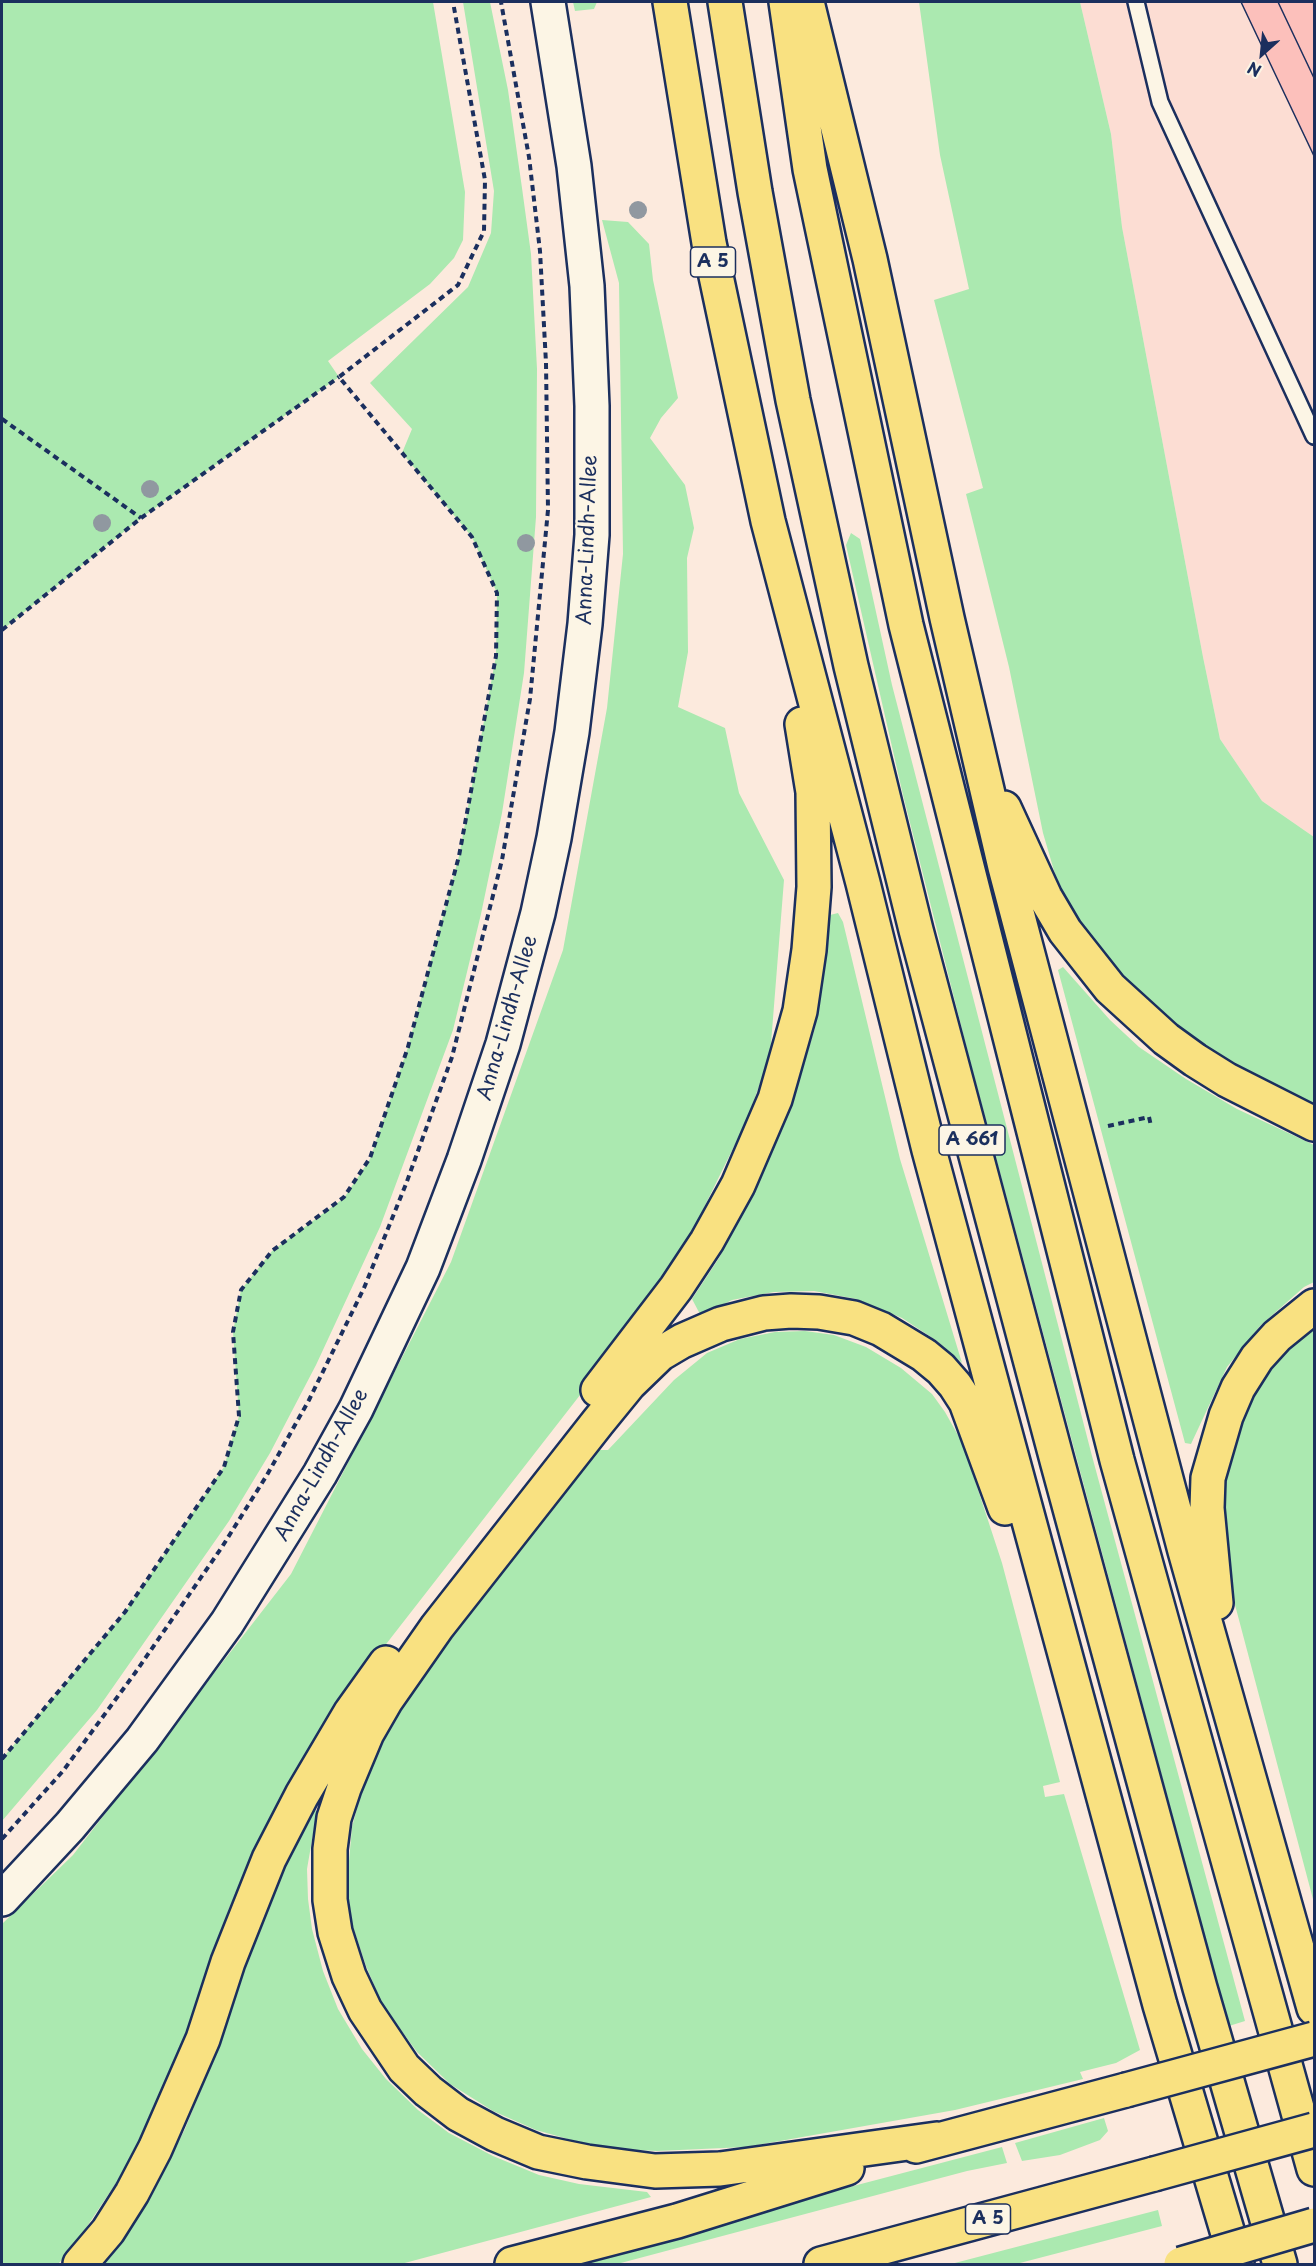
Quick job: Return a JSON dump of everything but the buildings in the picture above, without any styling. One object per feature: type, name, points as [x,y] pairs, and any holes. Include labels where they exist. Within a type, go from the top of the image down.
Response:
[{"type":"highway","name":"A 5","points":[[670,2],[709,243],[768,521]]},
{"type":"highway","name":"A 661","points":[[725,2],[755,192],[793,400],[851,666],[916,930],[1058,1464],[1200,1988],[1280,2265]]},
{"type":"highway","name":"A 661","points":[[786,2],[810,169],[906,625],[1118,1460],[1314,2169]]},
{"type":"highway","points":[[807,2],[870,259],[946,618],[1005,867],[1185,1551],[1314,2008]]},
{"type":"highway","points":[[768,521],[863,884],[932,1161],[1160,2005],[1237,2265]]},
{"type":"highway","points":[[80,2265],[108,2231],[132,2193],[155,2149],[203,2039],[228,1962],[269,1859],[302,1795],[351,1712],[423,1614],[676,1288],[707,1241],[738,1185],[775,1099],[800,1011],[810,940],[815,843],[813,792],[768,521]]},
{"type":"highway","points":[[980,758],[1055,914],[1083,957],[1110,988],[1166,1039],[1195,1060],[1227,1080],[1314,1124]]},
{"type":"highway","points":[[1228,1703],[1210,1553],[1208,1478],[1226,1416],[1238,1388],[1257,1358],[1277,1336],[1314,1306]]},
{"type":"highway","points":[[937,2139],[720,2169],[655,2171],[587,2163],[538,2152],[495,2134],[458,2114],[428,2091],[405,2068],[383,2039],[365,2010],[349,1976],[335,1932],[330,1900],[330,1849],[334,1818],[356,1759],[367,1733],[386,1700],[437,1628],[629,1384],[660,1354],[700,1332],[736,1319],[764,1313],[791,1311],[819,1312],[854,1318],[881,1329],[924,1355],[956,1385],[966,1402],[986,1452],[1094,1758]]},
{"type":"highway","points":[[512,2265],[677,2221],[937,2139],[1314,2039]]},
{"type":"highway","name":"A 5","points":[[821,2265],[1314,2130]]},
{"type":"highway","points":[[1181,2265],[1314,2225]]},
{"type":"main road","name":"Anna-Lindh-Allee","points":[[2,1899],[70,1826],[142,1740],[227,1623],[320,1474],[356,1408],[423,1268],[464,1160],[503,1044],[536,924],[554,838],[572,732],[583,646],[591,536],[592,405],[587,286],[574,166],[548,2]]},
{"type":"lane","points":[[1136,2],[1160,102],[1314,436]]},
{"type":"path","points":[[2,630],[141,518],[339,377],[458,285],[484,231],[485,180],[453,2]]},
{"type":"path","points":[[2,1839],[63,1771],[135,1673],[222,1547],[267,1475],[309,1400],[364,1288],[406,1184],[452,1057],[502,860],[530,699],[548,510],[546,363],[540,251],[529,157],[501,2]]},
{"type":"path","points":[[2,1759],[125,1612],[224,1467],[239,1416],[233,1332],[241,1290],[272,1251],[344,1197],[370,1158],[408,1047],[459,856],[496,656],[498,593],[472,537],[339,377]]},
{"type":"path","points":[[2,420],[141,518]]},
{"type":"path","points":[[1075,1133],[1149,1117],[1151,1126]]},
{"type":"shaded area","points":[[1080,2],[1314,2],[1314,837],[1262,801],[1220,739],[1122,227],[1111,134]]},
{"type":"green space","points":[[2,2],[433,2],[465,192],[463,240],[454,258],[430,284],[328,361],[339,377],[141,518],[2,630]]},
{"type":"green space","points":[[463,2],[490,2],[508,90],[522,188],[531,254],[537,369],[536,517],[524,673],[502,813],[453,1030],[380,1227],[316,1365],[270,1453],[229,1521],[97,1710],[2,1821],[2,1759],[125,1612],[224,1467],[239,1416],[233,1332],[241,1290],[272,1251],[344,1198],[370,1159],[408,1047],[459,856],[496,656],[497,593],[472,537],[402,453],[412,429],[370,383],[468,287],[491,233],[494,191]]},
{"type":"green space","points":[[573,2],[597,2],[594,9],[575,11]]},
{"type":"green space","points":[[919,2],[1080,2],[1111,134],[1122,227],[1220,739],[1262,801],[1314,837],[1314,1104],[1232,1063],[1186,1035],[1119,979],[1073,914],[1055,874],[1043,833],[1009,667],[966,494],[983,488],[934,300],[969,289],[940,155]]},
{"type":"green space","points":[[602,220],[628,222],[649,244],[653,280],[678,398],[661,418],[650,438],[685,485],[694,528],[687,558],[688,652],[678,707],[725,728],[739,793],[784,880],[770,1056],[746,1122],[688,1240],[619,1345],[341,1702],[288,1789],[229,1908],[186,2038],[159,2106],[124,2171],[72,2249],[58,2264],[2,2264],[2,1924],[73,1855],[291,1574],[451,1262],[563,950],[607,708],[623,554],[619,283]]},
{"type":"green space","points":[[851,533],[860,539],[892,685],[1092,1456],[1245,2021],[1229,2026],[969,1057],[903,795],[846,545]]},
{"type":"green space","points":[[838,913],[843,922],[900,1159],[962,1363],[937,1341],[902,1318],[856,1299],[814,1291],[774,1292],[732,1300],[701,1316],[692,1299],[719,1258],[753,1193],[791,1106],[815,1028],[828,945],[830,915]]},
{"type":"green space","points":[[1063,967],[1110,1020],[1139,1047],[1186,1079],[1237,1109],[1314,1145],[1314,1282],[1304,1287],[1260,1326],[1227,1367],[1191,1444],[1185,1443],[1058,970]]},
{"type":"green space","points":[[1314,1323],[1314,1903],[1230,1586],[1221,1516],[1223,1469],[1236,1424],[1274,1358]]},
{"type":"green space","points":[[805,1331],[834,1335],[866,1347],[901,1368],[932,1394],[963,1444],[1002,1563],[1060,1782],[1043,1786],[1045,1797],[1064,1794],[1140,2050],[1116,2063],[1080,2072],[1083,2079],[955,2110],[746,2147],[657,2151],[619,2149],[582,2143],[536,2130],[493,2111],[450,2084],[417,2052],[382,2004],[352,1924],[347,1884],[352,1827],[367,1771],[384,1735],[416,1681],[466,1613],[595,1450],[608,1450],[674,1380],[707,1353],[740,1339],[775,1332]]},
{"type":"green space","points":[[312,1809],[317,1811],[307,1869],[308,1899],[312,1929],[323,1971],[338,2009],[362,2049],[386,2079],[418,2110],[449,2133],[493,2156],[539,2175],[579,2184],[647,2192],[651,2197],[401,2264],[101,2264],[126,2232],[156,2186],[185,2129],[210,2067],[254,1936]]},
{"type":"green space","points":[[1104,2118],[1108,2131],[1100,2140],[1060,2155],[1022,2161],[1015,2143]]},
{"type":"green space","points":[[1002,2147],[1007,2163],[967,2171],[617,2264],[556,2264]]},
{"type":"green space","points":[[1158,2210],[1162,2226],[1016,2264],[951,2264]]}]
